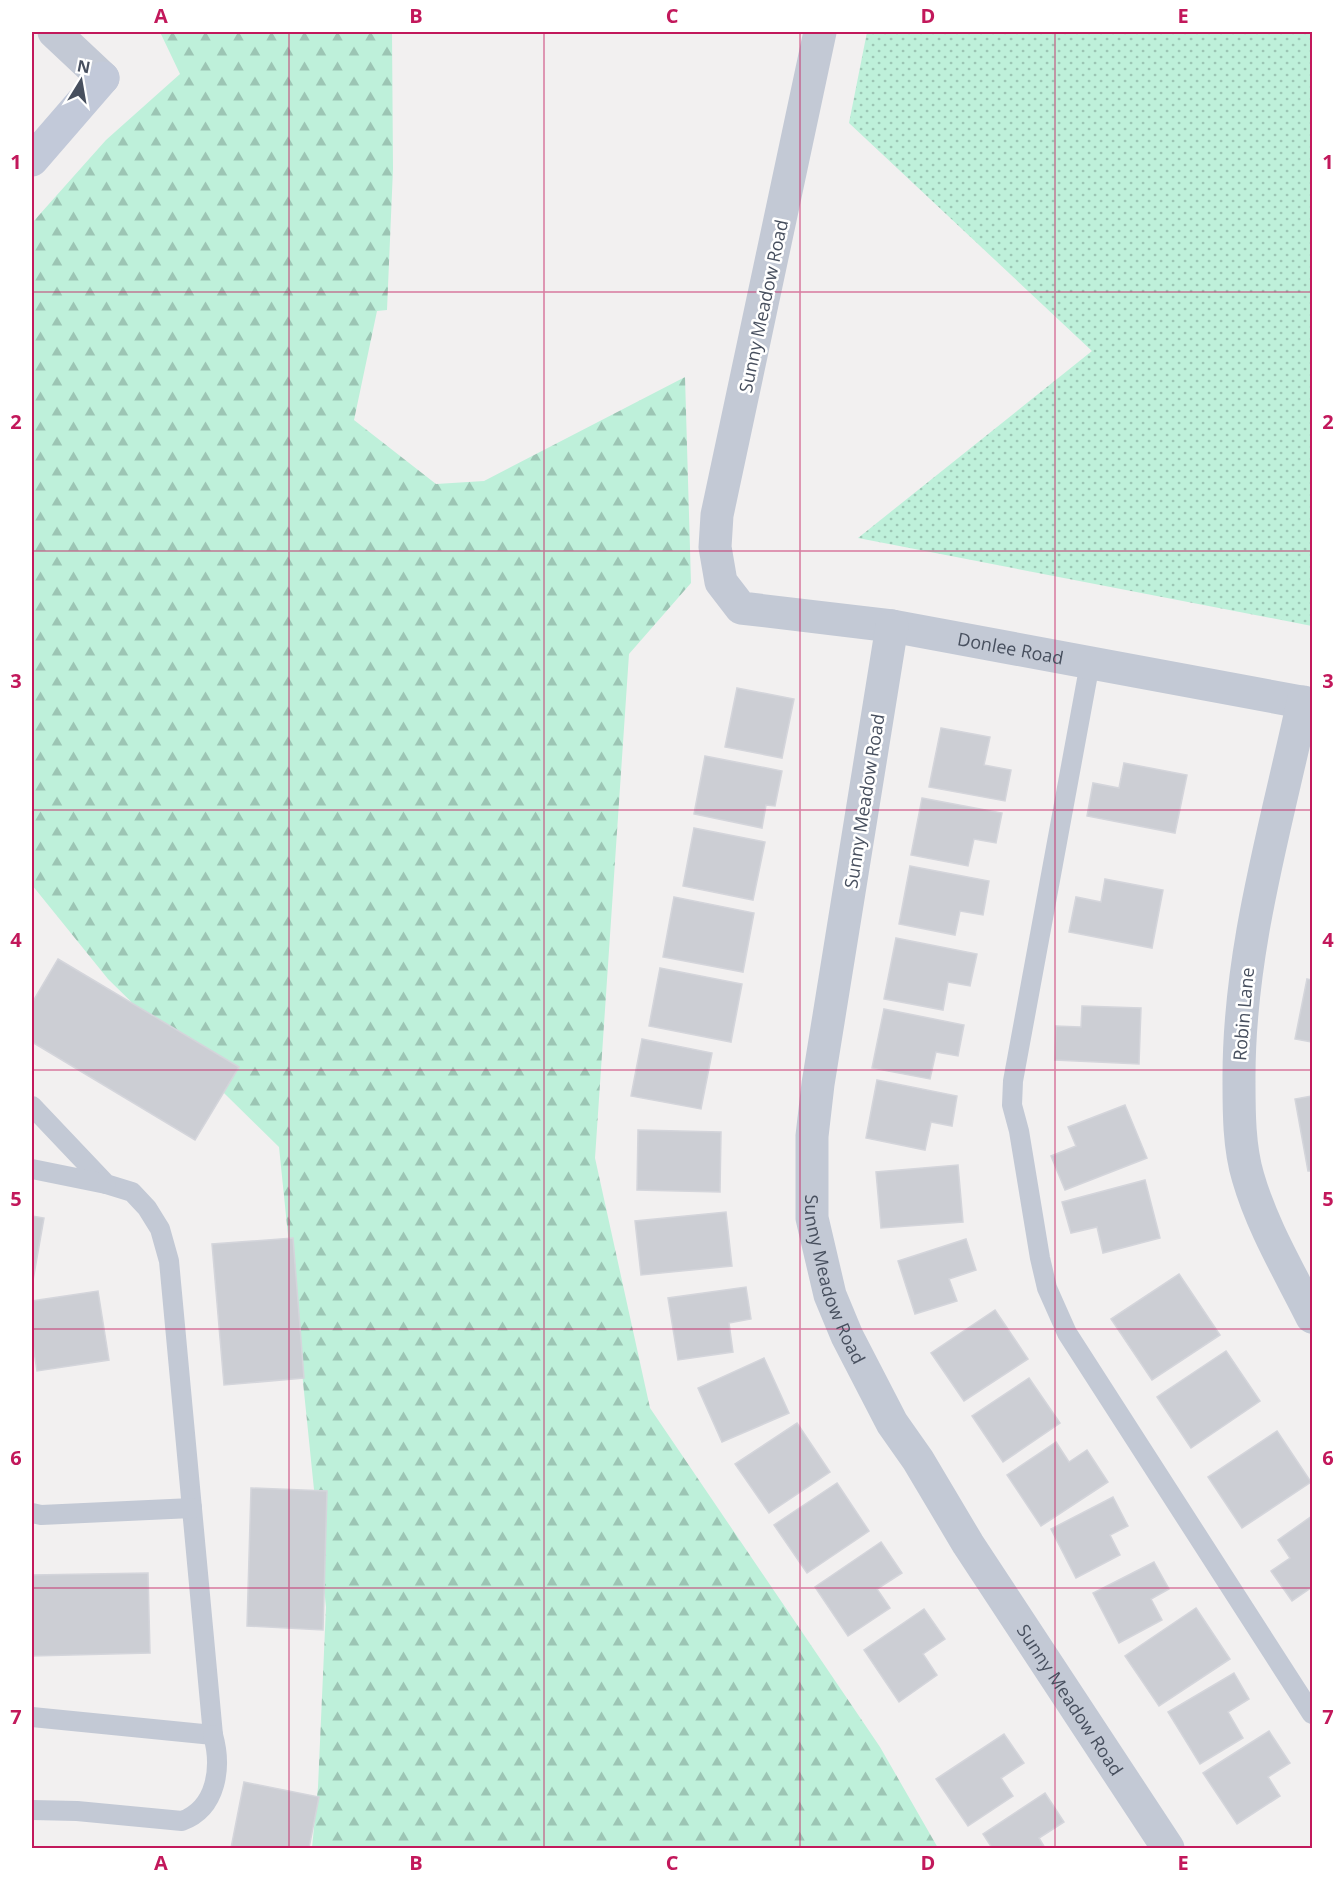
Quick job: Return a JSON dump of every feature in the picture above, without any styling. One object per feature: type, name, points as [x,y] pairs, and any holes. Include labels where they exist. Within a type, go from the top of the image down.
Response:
[{"type":"street","points":[[32,160],[103,78],[54,32]]},
{"type":"street","name":"Sunny Meadow Road","points":[[721,582],[715,547],[717,515],[820,32]]},
{"type":"street","name":"Donlee Road","points":[[721,582],[741,608],[892,626],[1308,703]]},
{"type":"street","name":"Sunny Meadow Road","points":[[892,626],[818,1084],[812,1136],[812,1218],[830,1296],[847,1336],[892,1423],[918,1460],[968,1544],[1168,1848]]},
{"type":"street","name":"Robin Lane","points":[[1308,703],[1245,971],[1238,1036],[1239,1111],[1247,1176],[1269,1234],[1312,1317]]},
{"type":"lane","points":[[1090,663],[1013,1081],[1012,1105],[1019,1131],[1040,1258],[1047,1288],[1067,1333],[1312,1714]]},
{"type":"lane","points":[[32,1106],[106,1184]]},
{"type":"lane","points":[[32,1169],[106,1184],[132,1192],[147,1208],[160,1229],[170,1261],[213,1735],[218,1754],[217,1776],[207,1800],[196,1816],[182,1821],[77,1811],[32,1810]]},
{"type":"lane","points":[[32,1513],[41,1515],[192,1508]]},
{"type":"lane","points":[[32,1717],[213,1735]]},
{"type":"green space","points":[[160,32],[392,32],[393,169],[387,310],[377,311],[354,420],[436,484],[484,481],[685,377],[691,583],[629,654],[595,1158],[650,1408],[880,1747],[938,1848],[312,1848],[318,1787],[326,1607],[279,1147],[108,979],[32,885],[32,223],[106,140],[180,74]]},
{"type":"green space","points":[[867,32],[1312,32],[1312,626],[858,538],[1092,351],[849,123]]},
{"type":"building","points":[[737,688],[794,699],[782,758],[725,747]]},
{"type":"building","points":[[941,728],[990,737],[984,765],[1011,770],[1005,801],[929,787]]},
{"type":"building","points":[[705,756],[782,771],[775,806],[766,805],[762,828],[694,814]]},
{"type":"building","points":[[1124,763],[1187,775],[1175,833],[1087,816],[1093,783],[1119,788]]},
{"type":"building","points":[[922,798],[1002,813],[996,843],[974,839],[968,866],[911,855]]},
{"type":"building","points":[[694,828],[765,842],[753,900],[683,886]]},
{"type":"building","points":[[910,866],[989,881],[983,915],[960,911],[955,935],[899,924]]},
{"type":"building","points":[[1105,879],[1163,890],[1152,948],[1069,932],[1076,897],[1101,902]]},
{"type":"building","points":[[674,897],[754,913],[743,972],[663,957]]},
{"type":"building","points":[[896,938],[977,954],[970,986],[948,982],[943,1010],[884,999]]},
{"type":"building","points":[[58,959],[239,1067],[195,1140],[32,1042],[32,1003]]},
{"type":"building","points":[[660,968],[742,984],[731,1042],[649,1026]]},
{"type":"building","points":[[1307,979],[1312,980],[1312,1042],[1295,1039]]},
{"type":"building","points":[[1082,1006],[1141,1008],[1139,1064],[1055,1060],[1056,1026],[1081,1027]]},
{"type":"building","points":[[884,1009],[964,1025],[958,1056],[936,1052],[930,1079],[872,1068]]},
{"type":"building","points":[[642,1039],[712,1053],[701,1109],[631,1096]]},
{"type":"building","points":[[877,1080],[957,1096],[952,1126],[931,1122],[925,1150],[866,1138]]},
{"type":"building","points":[[1312,1096],[1312,1171],[1308,1171],[1295,1099]]},
{"type":"building","points":[[1125,1105],[1147,1158],[1065,1190],[1051,1156],[1076,1146],[1068,1127]]},
{"type":"building","points":[[638,1130],[721,1132],[720,1192],[637,1190]]},
{"type":"building","points":[[958,1165],[963,1222],[881,1228],[876,1172]]},
{"type":"building","points":[[1145,1180],[1160,1238],[1103,1253],[1097,1227],[1071,1233],[1062,1202]]},
{"type":"building","points":[[726,1212],[732,1266],[641,1275],[635,1221]]},
{"type":"building","points":[[32,1216],[44,1218],[32,1286]]},
{"type":"building","points":[[293,1238],[304,1378],[224,1385],[212,1244]]},
{"type":"building","points":[[966,1239],[976,1270],[949,1279],[957,1301],[915,1314],[898,1261]]},
{"type":"building","points":[[1179,1274],[1220,1335],[1152,1380],[1111,1319]]},
{"type":"building","points":[[746,1287],[751,1319],[729,1323],[733,1352],[678,1360],[668,1298]]},
{"type":"building","points":[[98,1291],[109,1360],[37,1371],[32,1338],[32,1301]]},
{"type":"building","points":[[995,1310],[1028,1359],[964,1401],[931,1353]]},
{"type":"building","points":[[1226,1351],[1260,1401],[1191,1448],[1157,1397]]},
{"type":"building","points":[[764,1358],[789,1413],[722,1442],[698,1388]]},
{"type":"building","points":[[1029,1378],[1060,1423],[1003,1462],[972,1416]]},
{"type":"building","points":[[797,1423],[830,1472],[769,1513],[735,1464]]},
{"type":"building","points":[[1277,1431],[1311,1482],[1242,1528],[1208,1477]]},
{"type":"building","points":[[1056,1442],[1069,1462],[1087,1450],[1108,1482],[1041,1526],[1007,1475]]},
{"type":"building","points":[[837,1483],[869,1531],[807,1573],[774,1525]]},
{"type":"building","points":[[251,1488],[327,1491],[323,1630],[247,1626]]},
{"type":"building","points":[[1113,1497],[1128,1526],[1110,1535],[1120,1555],[1076,1578],[1051,1529]]},
{"type":"building","points":[[1312,1516],[1312,1587],[1292,1601],[1271,1571],[1290,1558],[1278,1540]]},
{"type":"building","points":[[881,1542],[902,1573],[877,1589],[890,1608],[848,1636],[815,1587]]},
{"type":"building","points":[[1154,1562],[1169,1589],[1151,1599],[1162,1620],[1119,1643],[1093,1593]]},
{"type":"building","points":[[148,1573],[150,1653],[32,1656],[32,1575]]},
{"type":"building","points":[[1196,1608],[1230,1659],[1159,1706],[1125,1656]]},
{"type":"building","points":[[924,1609],[945,1639],[923,1654],[937,1675],[899,1702],[864,1650]]},
{"type":"building","points":[[1234,1673],[1249,1699],[1228,1712],[1243,1738],[1200,1764],[1168,1712]]},
{"type":"building","points":[[1269,1731],[1290,1763],[1268,1777],[1280,1796],[1237,1824],[1203,1773]]},
{"type":"building","points":[[1004,1734],[1024,1763],[1001,1778],[1013,1796],[968,1826],[936,1779]]},
{"type":"building","points":[[244,1782],[319,1797],[309,1848],[231,1848]]},
{"type":"building","points":[[1045,1793],[1064,1822],[1039,1838],[1045,1848],[992,1848],[983,1834]]}]
